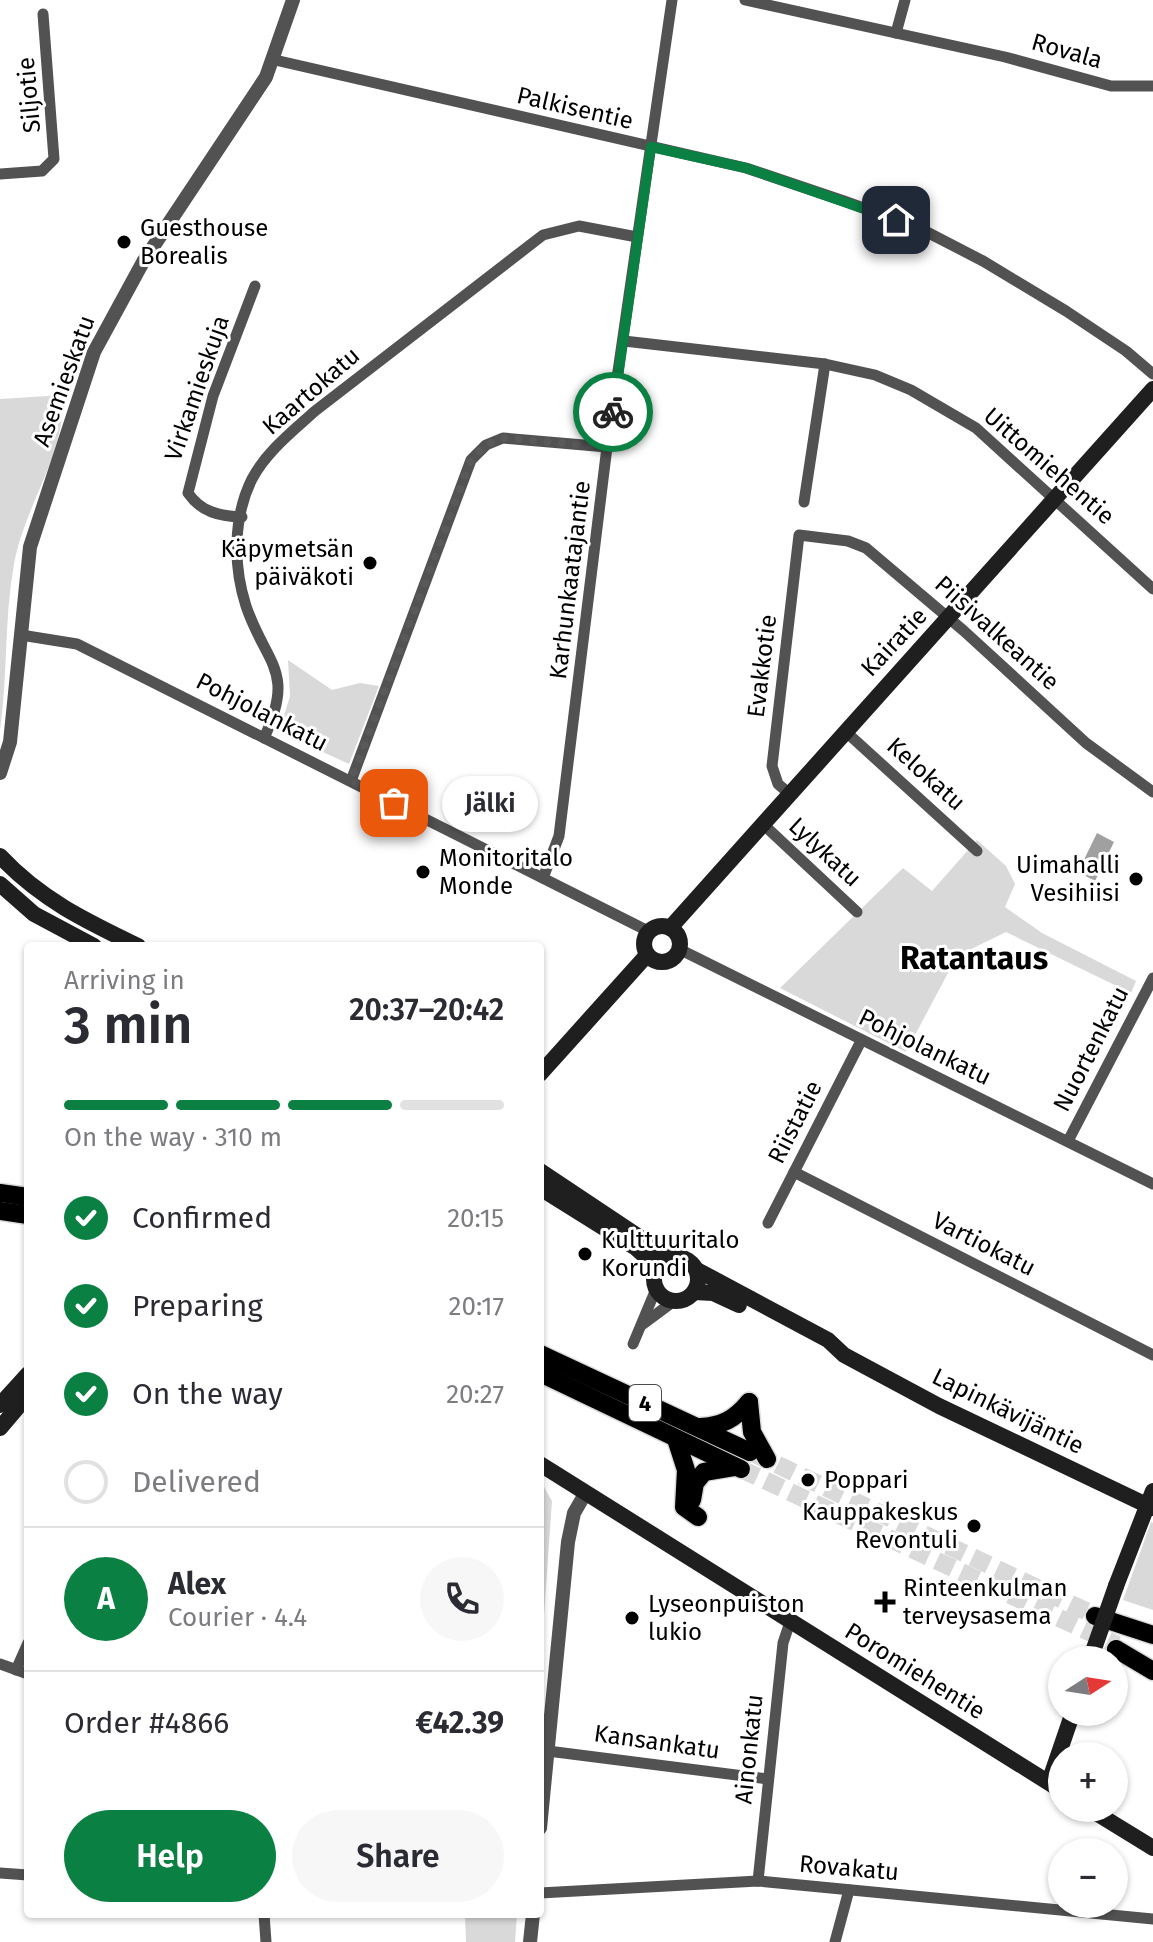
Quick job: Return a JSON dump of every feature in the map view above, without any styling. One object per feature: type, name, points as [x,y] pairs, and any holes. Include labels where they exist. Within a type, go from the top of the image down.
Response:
[{"type":"highway","points":[[0,1193],[24,1196]]},
{"type":"highway","points":[[0,1211],[24,1214]]},
{"type":"highway","name":"4","points":[[544,1356],[759,1456],[752,1432],[749,1402],[739,1414],[724,1423],[698,1427]]},
{"type":"highway","name":"4","points":[[544,1375],[738,1468],[709,1469],[698,1477],[692,1504],[698,1517],[684,1507],[686,1470],[676,1439]]},
{"type":"highway","points":[[1095,1616],[1153,1635]]},
{"type":"highway","points":[[1119,1640],[1153,1641]]},
{"type":"highway","points":[[1119,1640],[1153,1660]]},
{"type":"highway","points":[[1119,1640],[1153,1671]]},
{"type":"main road","name":"Kairatie","points":[[670,928],[949,619],[1052,498],[1153,389]]},
{"type":"main road","points":[[0,856],[35,890],[65,911],[130,942]]},
{"type":"main road","points":[[0,884],[34,914],[86,942]]},
{"type":"main road","points":[[659,926],[670,928],[678,936],[679,949],[668,961],[657,961],[647,955],[643,940],[648,931],[659,926]]},
{"type":"main road","points":[[544,1070],[647,955]]},
{"type":"main road","points":[[544,1174],[663,1262]]},
{"type":"main road","points":[[544,1190],[663,1262],[687,1259],[697,1270],[694,1292],[685,1299],[674,1301],[664,1297],[656,1289],[653,1277],[663,1262]]},
{"type":"main road","name":"Lapinkävijäntie","points":[[697,1270],[828,1340],[844,1355]]},
{"type":"main road","name":"Lapinkävijäntie","points":[[694,1292],[713,1293],[824,1350],[844,1355],[939,1406],[1151,1501]]},
{"type":"main road","points":[[0,1405],[24,1378]]},
{"type":"main road","points":[[0,1428],[24,1400]]},
{"type":"main road","name":"Poromiehentie","points":[[544,1467],[1048,1781]]},
{"type":"main road","points":[[1095,1646],[1151,1501]]},
{"type":"main road","points":[[1111,1822],[1153,1848]]},
{"type":"street","name":"Asemieskatu","points":[[0,773],[10,742],[34,531],[107,323],[275,60],[293,0]]},
{"type":"street","name":"Karhunkaatajantie","points":[[543,878],[559,836],[607,447],[672,0]]},
{"type":"street","name":"Rovala","points":[[745,0],[970,50],[1111,86],[1153,86]]},
{"type":"street","points":[[896,33],[905,0]]},
{"type":"street","name":"Siljotie","points":[[0,174],[42,171],[54,159],[43,14]]},
{"type":"street","name":"Palkisentie","points":[[275,60],[746,168],[921,229],[1066,311],[1126,351],[1153,374]]},
{"type":"street","name":"Kaartokatu","points":[[264,738],[278,703],[279,682],[240,583],[236,549],[252,479],[283,440],[543,235],[579,226],[637,237]]},
{"type":"street","name":"Virkamieskuja","points":[[242,517],[211,512],[197,506],[188,493],[213,396],[255,286]]},
{"type":"street","name":"Uittomiehentie","points":[[624,341],[825,364],[875,375],[945,409],[976,428],[1153,589]]},
{"type":"street","points":[[804,502],[825,364]]},
{"type":"street","points":[[351,781],[471,460],[486,445],[503,438],[607,447]]},
{"type":"street","name":"Piisivalkeantie","points":[[799,535],[858,543],[949,619],[1086,743],[1153,792]]},
{"type":"street","name":"Evakkotie","points":[[791,795],[778,784],[772,766],[799,535]]},
{"type":"street","name":"Pohjolankatu","points":[[21,635],[77,644],[648,931]]},
{"type":"street","name":"Kelokatu","points":[[845,731],[977,851]]},
{"type":"street","name":"Lylykatu","points":[[764,825],[857,912]]},
{"type":"street","name":"Pohjolankatu","points":[[679,949],[1153,1184]]},
{"type":"street","name":"Nuortenkatu","points":[[1068,1141],[1153,978]]},
{"type":"street","name":"Riistatie","points":[[768,1223],[861,1041]]},
{"type":"street","name":"Vartiokatu","points":[[794,1172],[1153,1355]]},
{"type":"street","points":[[633,1344],[656,1289]]},
{"type":"street","points":[[643,1324],[674,1301]]},
{"type":"street","points":[[544,1742],[568,1542],[574,1513],[585,1494]]},
{"type":"street","name":"Ainonkatu","points":[[758,1881],[783,1643],[790,1622]]},
{"type":"street","points":[[1,1666],[22,1672]]},
{"type":"street","name":"Kansankatu","points":[[544,1750],[768,1779]]},
{"type":"street","points":[[0,1873],[24,1875]]},
{"type":"street","name":"Rovakatu","points":[[544,1893],[758,1881],[1153,1919]]},
{"type":"street","points":[[835,1942],[849,1890]]},
{"type":"street","points":[[264,1918],[266,1942]]},
{"type":"street","points":[[530,1942],[533,1918]]},
{"type":"shaded area","points":[[63,395],[58,439],[19,542],[14,564],[0,730],[0,399]]},
{"type":"shaded area","points":[[288,660],[332,690],[360,683],[379,686],[349,764],[288,736],[280,729],[290,696]]},
{"type":"shaded area","points":[[1097,833],[1114,842],[1095,881],[1078,872]]},
{"type":"shaded area","points":[[977,840],[1006,866],[1015,884],[1005,907],[1042,933],[1136,981],[1131,993],[1006,932],[957,956],[906,1052],[780,988],[903,868],[932,891]]},
{"type":"shaded area","points":[[544,1487],[552,1501],[544,1615]]},
{"type":"shaded area","points":[[1153,1523],[1153,1610],[1123,1600]]},
{"type":"shaded area","points":[[465,1918],[517,1918],[515,1942],[466,1942]]},
{"type":"tunnel","points":[[753,1453],[1109,1622]]},
{"type":"tunnel","points":[[741,1469],[1117,1645]]},
{"type":"way so far","points":[[394,803],[351,781],[471,460],[486,445],[503,438],[607,447],[613,412]]},
{"type":"place","name":"Guesthouse Borealis","points":[[124,242]]},
{"type":"place","name":"Käpymetsän päiväkoti","points":[[370,563]]},
{"type":"place","name":"Jälki","points":[[394,803]]},
{"type":"place","name":"Monitoritalo Monde","points":[[423,872]]},
{"type":"place","name":"Uimahalli Vesihiisi","points":[[1136,879]]},
{"type":"place","name":"Kulttuuritalo Korundi","points":[[585,1254]]},
{"type":"place","name":"Poppari","points":[[808,1480]]},
{"type":"place","name":"Kauppakeskus Revontuli","points":[[974,1526]]},
{"type":"place","name":"Rinteenkulman terveysasema","points":[[885,1602]]},
{"type":"place","name":"Lyseonpuiston lukio","points":[[632,1618]]},
{"type":"district","name":"Ratantaus","points":[[974,958]]},
{"type":"route","points":[[613,412],[651,147],[746,168],[896,220]]}]
